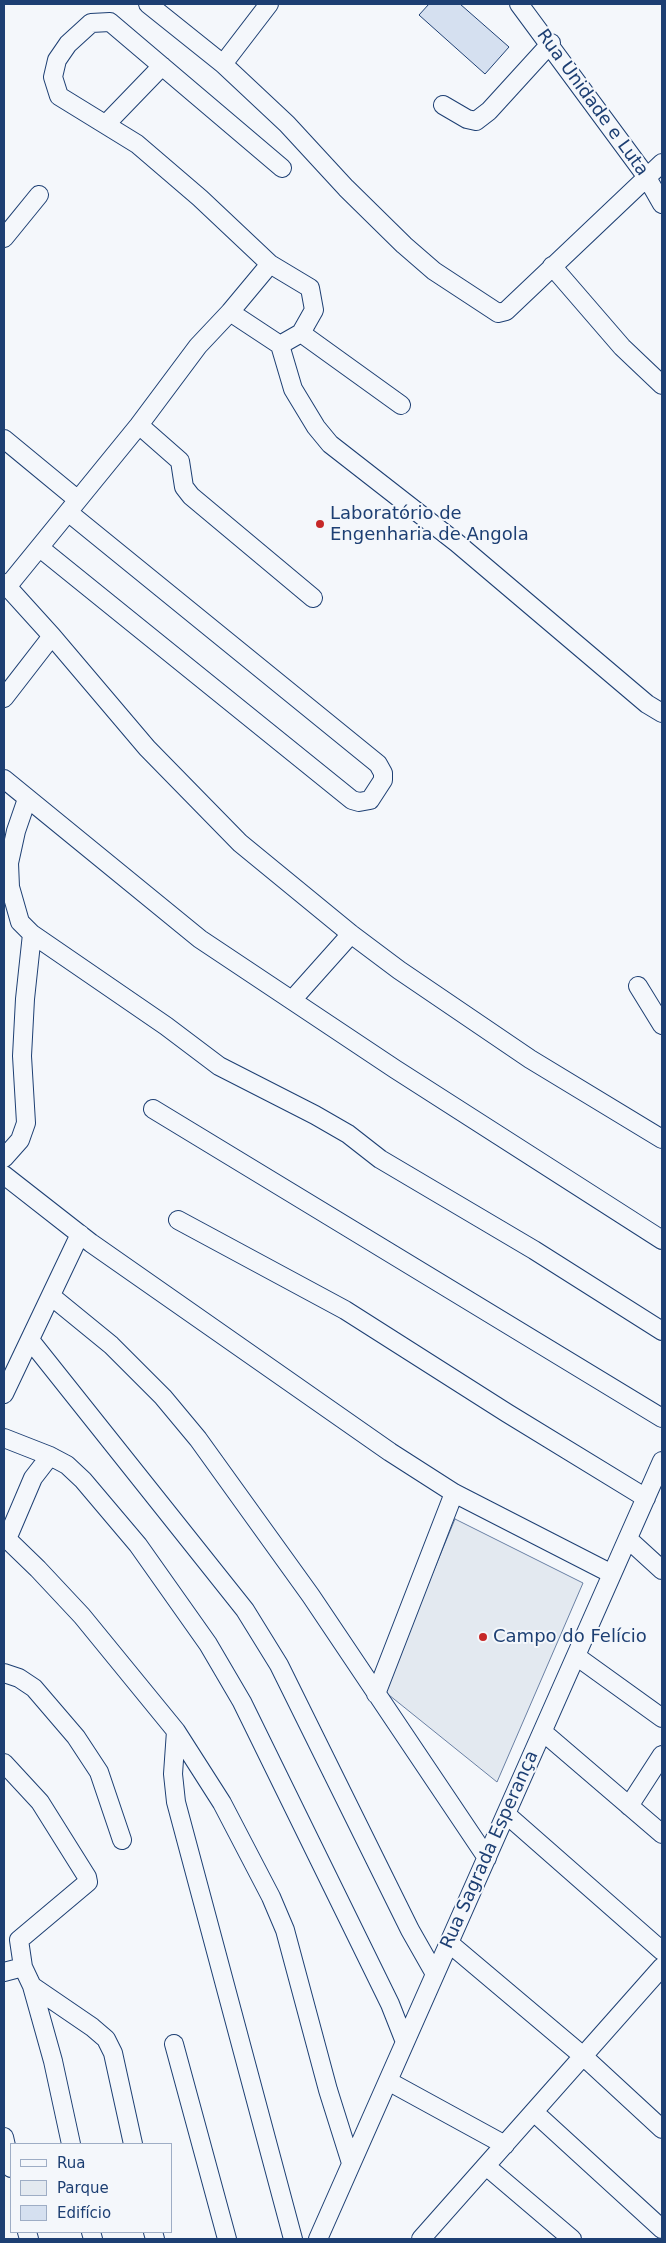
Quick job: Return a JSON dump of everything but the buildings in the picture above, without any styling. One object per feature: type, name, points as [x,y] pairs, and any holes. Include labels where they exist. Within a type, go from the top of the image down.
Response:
[{"type":"street","points":[[148,4],[223,64],[287,124],[404,245],[434,271],[489,309],[498,313],[506,311],[627,198],[646,176],[662,163]]},
{"type":"street","points":[[223,64],[268,4]]},
{"type":"street","name":"Rua Unidade e Luta","points":[[519,4],[551,43],[646,176],[662,204]]},
{"type":"street","points":[[280,345],[301,333],[314,310],[310,288],[270,264],[137,144],[59,96],[53,77],[57,60],[68,44],[91,23],[110,22],[282,168]]},
{"type":"street","points":[[443,105],[467,119],[476,121],[489,111],[551,43]]},
{"type":"street","points":[[106,124],[162,66]]},
{"type":"street","points":[[4,238],[39,195]]},
{"type":"street","points":[[270,264],[230,312],[198,346],[139,425],[40,548],[6,585],[147,748],[240,843],[351,934],[399,970],[522,1054],[662,1139]]},
{"type":"street","points":[[552,266],[622,347],[662,385]]},
{"type":"street","points":[[230,312],[280,345],[294,389],[316,427],[330,444],[457,543],[647,704],[662,713]]},
{"type":"street","points":[[301,333],[401,405]]},
{"type":"street","points":[[139,425],[176,455],[180,461],[184,487],[191,496],[313,598]]},
{"type":"street","points":[[4,438],[73,506],[378,764],[383,772],[383,780],[370,800],[359,802],[352,800],[40,548]]},
{"type":"street","points":[[4,698],[52,636]]},
{"type":"street","points":[[4,779],[200,939],[293,999],[394,1068],[662,1240]]},
{"type":"street","points":[[27,799],[16,831],[9,863],[10,887],[20,922],[32,934],[166,1026],[219,1066],[339,1130],[380,1159],[534,1250],[662,1331]]},
{"type":"street","points":[[4,1158],[20,1140],[26,1124],[22,1056],[32,934]]},
{"type":"street","points":[[293,999],[351,934]]},
{"type":"street","points":[[638,986],[662,1025]]},
{"type":"street","points":[[153,1109],[662,1418]]},
{"type":"street","points":[[4,1175],[80,1234],[390,1452],[454,1493],[612,1574]]},
{"type":"street","points":[[178,1220],[345,1310],[507,1413],[646,1498]]},
{"type":"street","points":[[4,1394],[80,1234]]},
{"type":"street","points":[[51,1296],[111,1345],[163,1397],[198,1439],[259,1522],[487,1858]]},
{"type":"street","points":[[30,1340],[147,1484],[245,1610],[279,1665],[410,1930],[435,1974]]},
{"type":"street","points":[[4,1438],[50,1456],[67,1465],[83,1480],[138,1545],[208,1644],[242,1702],[385,1995],[405,2042]]},
{"type":"street","points":[[50,1456],[33,1478],[7,1539],[82,1616],[176,1731],[222,1803],[271,1897],[285,1930],[328,2090],[351,2163]]},
{"type":"street","name":"Rua Sagrada Esperança","points":[[318,2239],[662,1461]]},
{"type":"street","points":[[376,1694],[454,1493]]},
{"type":"street","points":[[628,1539],[662,1570]]},
{"type":"street","points":[[576,1656],[662,1718]]},
{"type":"street","points":[[4,1673],[19,1678],[34,1688],[76,1737],[99,1772],[122,1840]]},
{"type":"street","points":[[176,1731],[173,1774],[176,1802],[287,2224],[293,2239]]},
{"type":"street","points":[[543,1732],[662,1834]]},
{"type":"street","points":[[629,1806],[662,1755]]},
{"type":"street","points":[[4,1763],[40,1802],[87,1877],[88,1882],[19,1940],[23,1967],[32,1986],[53,2061],[72,2143]]},
{"type":"street","points":[[506,1814],[662,1951]]},
{"type":"street","points":[[449,1943],[583,2056],[662,2129]]},
{"type":"street","points":[[4,1972],[23,1967]]},
{"type":"street","points":[[422,2239],[662,1967]]},
{"type":"street","points":[[32,1986],[92,2027],[106,2039],[112,2054],[133,2143]]},
{"type":"street","points":[[174,2044],[227,2239]]},
{"type":"street","points":[[388,2081],[505,2145]]},
{"type":"street","points":[[534,2112],[662,2229]]},
{"type":"street","points":[[4,2137],[10,2164]]},
{"type":"street","points":[[486,2166],[572,2239]]},
{"type":"green space","name":"Campo do Felício","points":[[455,1519],[583,1583],[497,1782],[384,1691]]},
{"type":"place","name":"Laboratório de Engenharia de Angola","points":[[320,524]]},
{"type":"place","name":"Campo do Felício","points":[[483,1637]]}]
